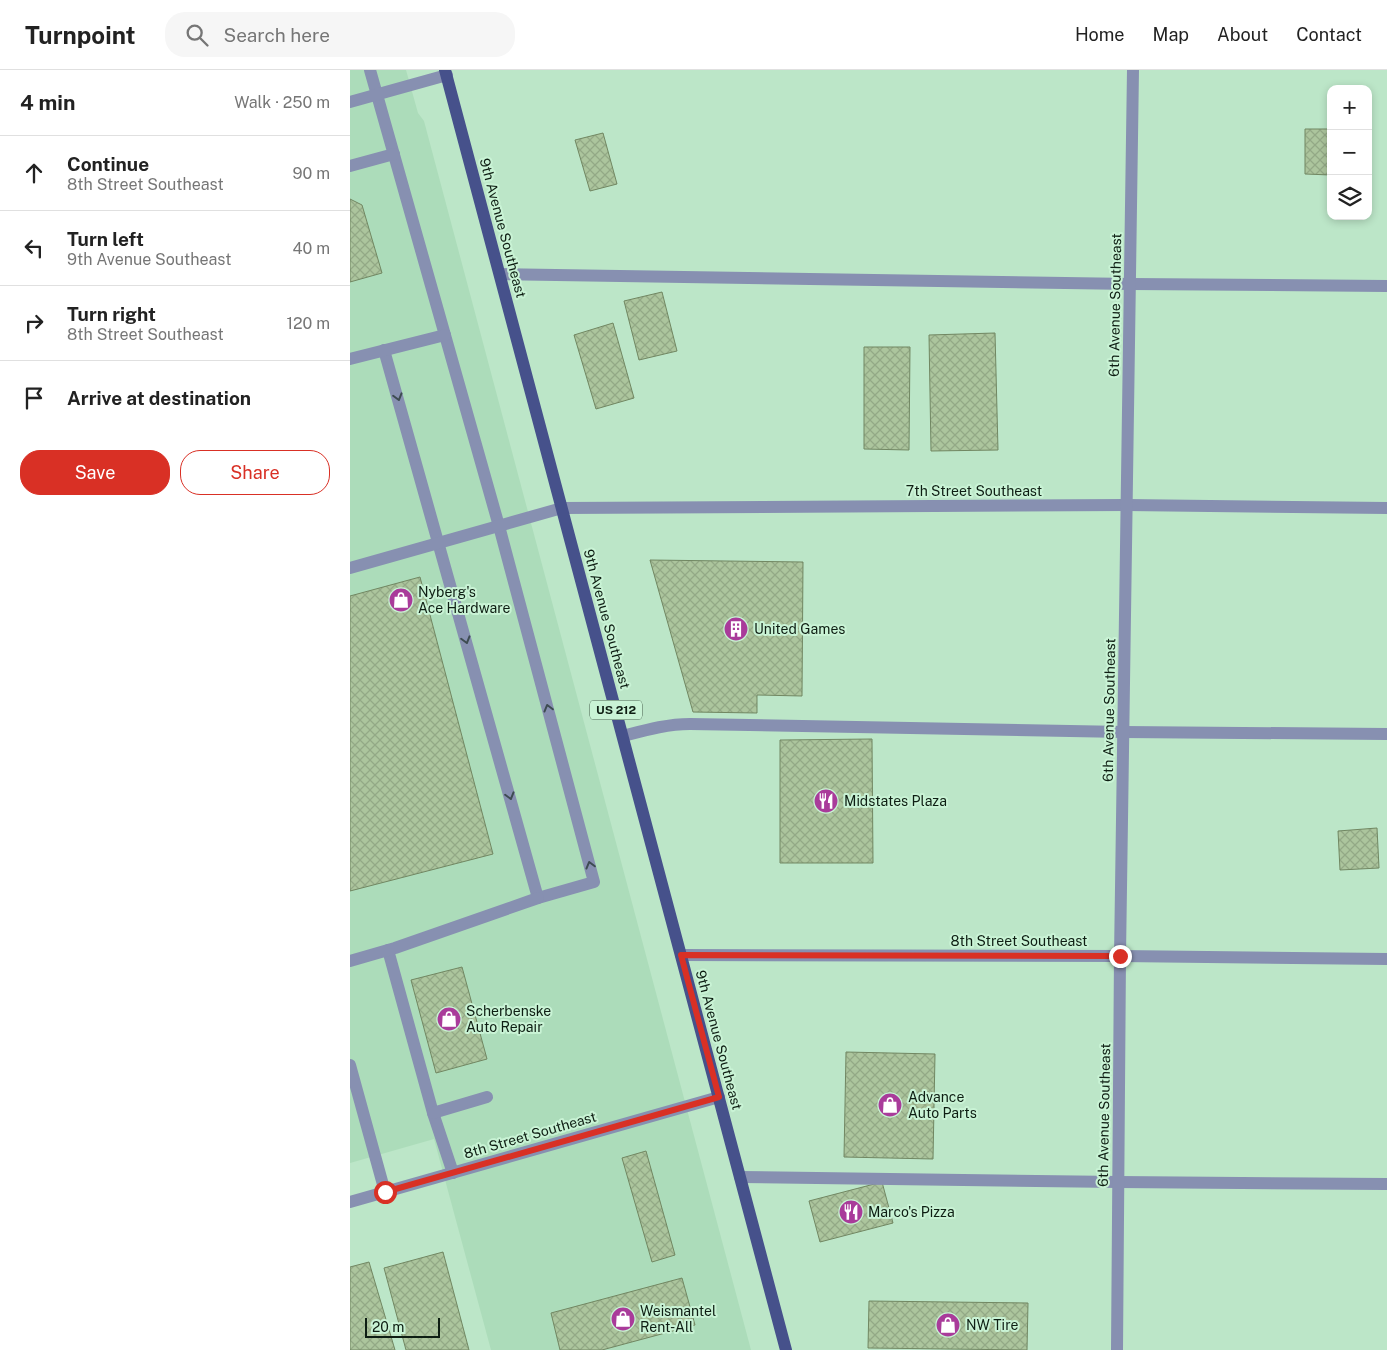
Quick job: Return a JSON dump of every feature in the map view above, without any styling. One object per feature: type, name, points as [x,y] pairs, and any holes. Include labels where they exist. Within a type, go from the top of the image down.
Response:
[{"type":"main road","name":"9th Avenue Southeast","points":[[446,72],[786,1350]]},
{"type":"street","points":[[350,961],[388,950],[538,898],[594,882],[499,526],[370,70]]},
{"type":"street","name":"6th Avenue Southeast","points":[[1117,1350],[1120,956],[1133,70]]},
{"type":"street","points":[[350,102],[446,72]]},
{"type":"street","points":[[350,166],[394,154]]},
{"type":"street","points":[[500,274],[1387,286]]},
{"type":"street","points":[[350,359],[445,334]]},
{"type":"street","points":[[384,350],[538,898]]},
{"type":"street","name":"7th Street Southeast","points":[[350,568],[562,508],[1127,505],[1387,508]]},
{"type":"street","points":[[623,736],[674,724],[1124,732],[1387,734]]},
{"type":"street","points":[[388,950],[433,1113],[453,1173]]},
{"type":"street","name":"8th Street Southeast","points":[[681,955],[1387,959]]},
{"type":"street","points":[[350,1065],[385,1192]]},
{"type":"street","points":[[433,1113],[487,1097]]},
{"type":"street","name":"8th Street Southeast","points":[[350,1202],[719,1097]]},
{"type":"street","points":[[740,1177],[1387,1184]]},
{"type":"shaded area","points":[[350,70],[406,70],[418,113],[424,121],[751,1350],[491,1350],[434,1139],[350,1163]]},
{"type":"building","points":[[1305,129],[1327,129],[1327,175],[1305,174]]},
{"type":"building","points":[[603,133],[617,184],[590,191],[575,140]]},
{"type":"building","points":[[350,199],[362,205],[382,273],[350,282]]},
{"type":"building","points":[[662,292],[677,351],[639,360],[624,301]]},
{"type":"building","points":[[613,323],[634,398],[596,409],[574,335]]},
{"type":"building","points":[[995,333],[998,450],[931,451],[929,335]]},
{"type":"building","points":[[864,347],[910,347],[909,450],[864,449]]},
{"type":"building","name":"United Games","points":[[650,560],[803,562],[802,696],[757,695],[757,713],[693,712]]},
{"type":"building","points":[[420,577],[493,854],[350,891],[350,596]]},
{"type":"building","name":"Midstates Plaza","points":[[872,739],[873,863],[780,863],[780,740]]},
{"type":"building","points":[[1377,828],[1379,868],[1340,870],[1338,831]]},
{"type":"building","name":"Scherbenske Auto Repair","points":[[462,967],[487,1059],[436,1073],[411,980]]},
{"type":"building","name":"Advance Auto Parts","points":[[846,1052],[935,1054],[933,1159],[844,1157]]},
{"type":"building","points":[[646,1151],[675,1255],[652,1262],[622,1158]]},
{"type":"building","name":"Marco's Pizza","points":[[882,1182],[893,1223],[820,1242],[809,1201]]},
{"type":"building","points":[[443,1252],[469,1350],[406,1350],[384,1268]]},
{"type":"building","points":[[369,1262],[395,1350],[350,1350],[350,1267]]},
{"type":"building","name":"Weismantel Rent-All","points":[[682,1278],[695,1325],[602,1350],[560,1350],[551,1313]]},
{"type":"building","name":"NW Tire","points":[[869,1301],[1028,1303],[1027,1350],[868,1348]]},
{"type":"place","name":"Nyberg's Ace Hardware","points":[[401,600]]},
{"type":"place","name":"United Games","points":[[736,629]]},
{"type":"place","name":"Midstates Plaza","points":[[826,801]]},
{"type":"place","name":"Scherbenske Auto Repair","points":[[449,1019]]},
{"type":"place","name":"Advance Auto Parts","points":[[890,1105]]},
{"type":"place","name":"Marco's Pizza","points":[[851,1212]]},
{"type":"place","name":"Weismantel Rent-All","points":[[623,1319]]},
{"type":"place","name":"NW Tire","points":[[948,1325]]},
{"type":"route","points":[[385,1192],[719,1097],[681,955],[1120,956]]}]
